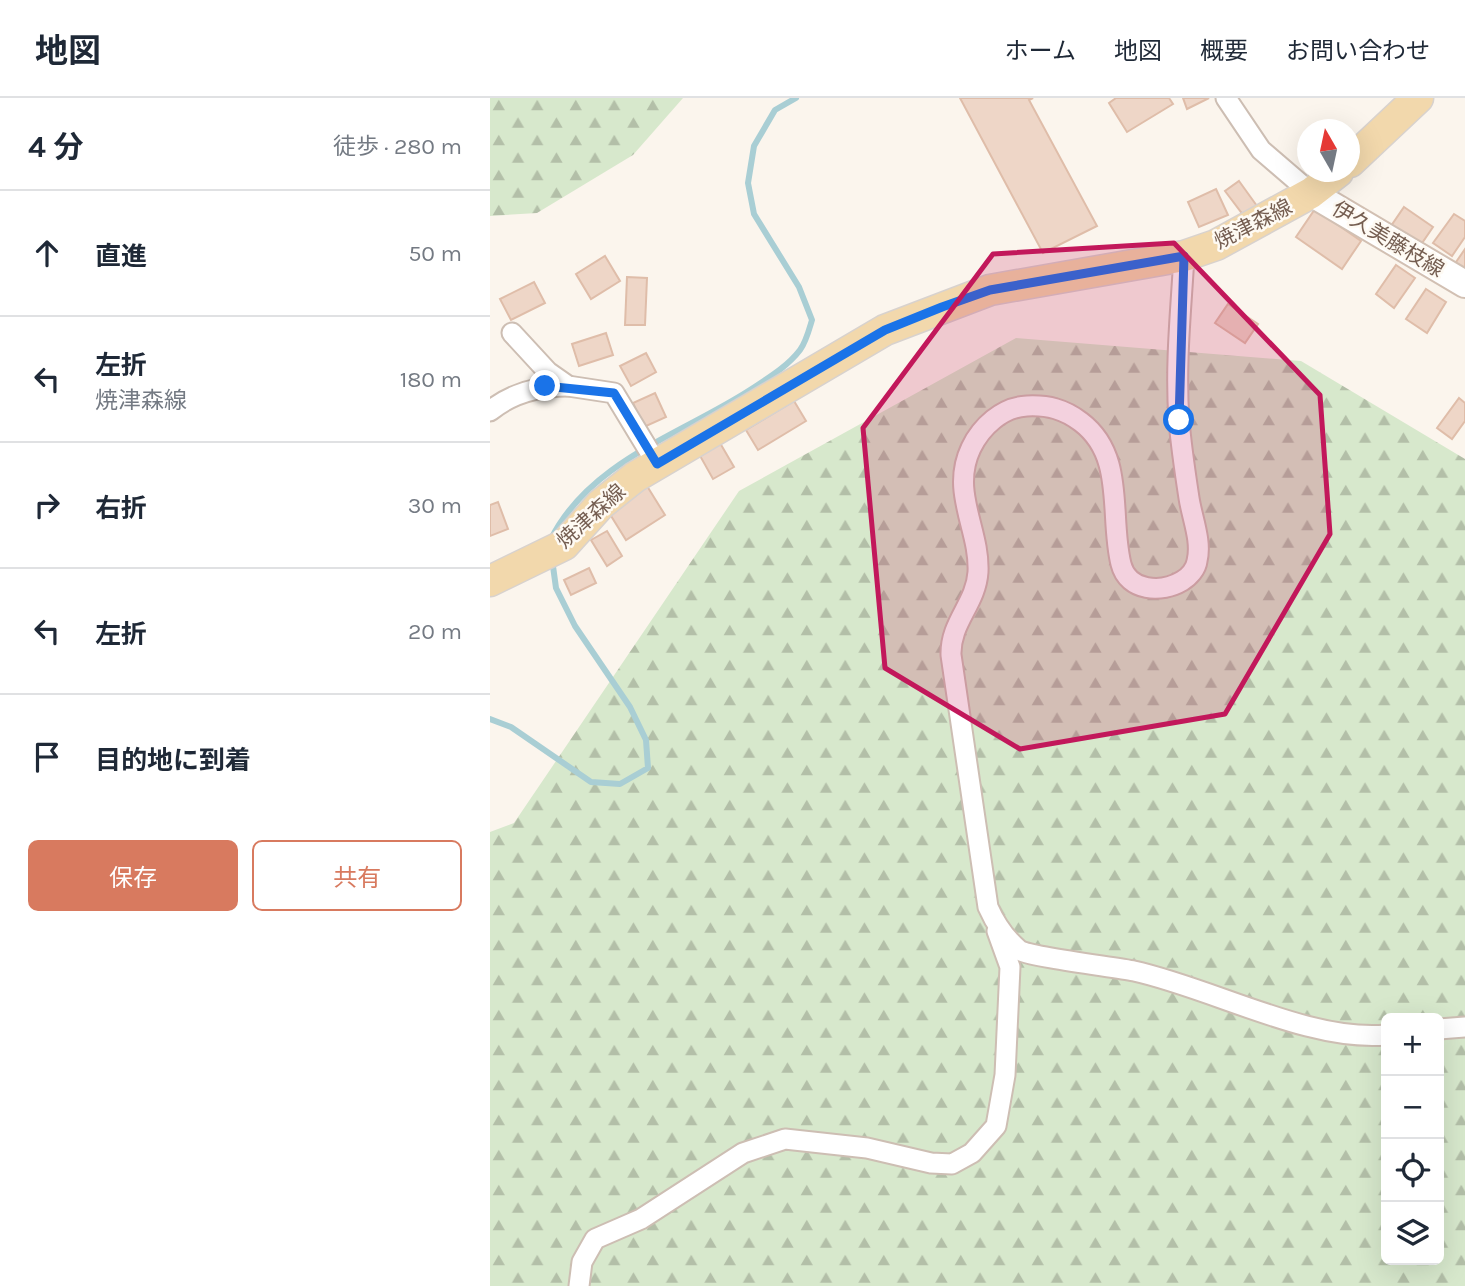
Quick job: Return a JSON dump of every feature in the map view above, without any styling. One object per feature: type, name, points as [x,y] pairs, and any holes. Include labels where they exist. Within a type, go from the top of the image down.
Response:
[{"type":"main road","points":[[1360,152],[1418,98]]},
{"type":"main road","name":"焼津森線","points":[[490,581],[564,545],[601,504],[635,477],[885,330],[990,290],[1184,256],[1253,228],[1325,182]]},
{"type":"main road","name":"伊久美藤枝線","points":[[1311,193],[1465,284]]},
{"type":"street","points":[[1226,98],[1261,150],[1311,193]]},
{"type":"street","points":[[579,1286],[582,1262],[595,1239],[641,1219],[743,1153],[785,1139],[867,1148],[931,1163],[952,1164],[972,1153],[996,1126],[1005,1075],[1010,967],[988,908],[951,655],[951,637],[973,596],[978,574],[978,556],[966,514],[962,482],[967,457],[977,436],[995,418],[1019,406],[1045,405],[1070,414],[1093,431],[1105,451],[1113,479],[1122,566],[1134,583],[1150,589],[1173,586],[1189,577],[1198,562],[1179,420],[1184,256]]},
{"type":"street","points":[[512,333],[548,372],[568,386]]},
{"type":"street","points":[[490,411],[521,394],[545,386],[568,386],[614,393],[657,464]]},
{"type":"street","points":[[995,923],[1021,951],[1135,971],[1310,1027],[1345,1033],[1381,1035]]},
{"type":"street","points":[[1444,1029],[1465,1027]]},
{"type":"highlighted area","points":[[1174,243],[1320,395],[1330,534],[1225,714],[1020,749],[885,668],[863,428],[993,254]]},
{"type":"green space","points":[[490,98],[683,98],[633,155],[537,213],[490,216]]},
{"type":"green space","points":[[1016,338],[1301,361],[1465,459],[1465,1286],[490,1286],[490,832],[514,823],[739,491]]},
{"type":"building","points":[[960,98],[1033,98],[1029,100],[1097,226],[1043,253]]},
{"type":"building","points":[[1116,98],[1169,98],[1173,104],[1127,132],[1109,103]]},
{"type":"building","points":[[1183,98],[1209,98],[1187,109]]},
{"type":"building","points":[[1239,181],[1257,206],[1244,216],[1225,191]]},
{"type":"building","points":[[1216,189],[1228,215],[1199,227],[1188,202]]},
{"type":"building","points":[[1404,207],[1433,227],[1420,246],[1391,226]]},
{"type":"building","points":[[1315,209],[1361,241],[1342,269],[1296,237]]},
{"type":"building","points":[[1454,214],[1465,221],[1465,237],[1452,256],[1433,243]]},
{"type":"building","points":[[1465,249],[1465,273],[1454,265]]},
{"type":"building","points":[[605,256],[620,281],[591,299],[576,274]]},
{"type":"building","points":[[1396,265],[1415,278],[1394,308],[1376,294]]},
{"type":"building","points":[[627,277],[647,278],[645,325],[625,325]]},
{"type":"building","points":[[534,282],[545,303],[511,320],[500,299]]},
{"type":"building","points":[[1426,289],[1446,302],[1427,333],[1406,319]]},
{"type":"building","points":[[1228,304],[1258,324],[1245,343],[1215,323]]},
{"type":"building","points":[[606,333],[613,355],[579,366],[572,344]]},
{"type":"building","points":[[646,353],[656,372],[631,386],[620,366]]},
{"type":"building","points":[[655,393],[666,417],[644,427],[633,403]]},
{"type":"building","points":[[1459,398],[1465,403],[1465,421],[1452,439],[1437,428]]},
{"type":"building","points":[[794,401],[806,421],[758,450],[746,430]]},
{"type":"building","points":[[720,443],[734,467],[713,479],[699,454]]},
{"type":"building","points":[[647,486],[665,515],[626,540],[608,511]]},
{"type":"building","points":[[498,502],[508,529],[490,536],[490,505]]},
{"type":"building","points":[[607,531],[622,556],[607,566],[591,540]]},
{"type":"building","points":[[589,568],[596,583],[571,595],[564,580]]},
{"type":"waterway","points":[[551,539],[568,512],[589,489],[613,469],[750,390],[783,367],[802,347],[812,320],[799,287],[754,214],[748,183],[754,146],[775,110],[796,98]]},
{"type":"waterway","points":[[490,719],[511,727],[591,782],[620,784],[648,768],[646,740],[630,707],[575,626],[556,588],[552,559]]},
{"type":"route","points":[[545,386],[568,386],[614,393],[657,464],[885,330],[942,307],[990,290],[1136,262],[1184,256],[1178,380],[1179,420]]}]
